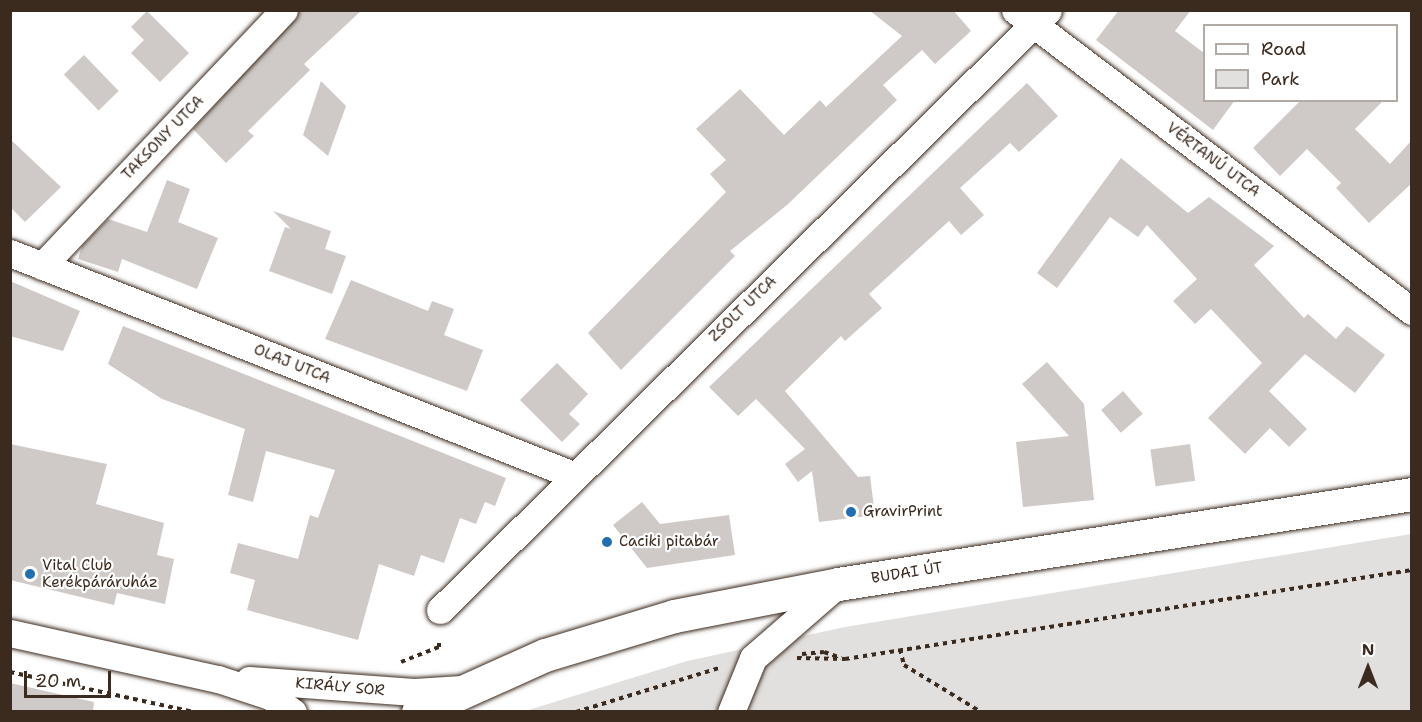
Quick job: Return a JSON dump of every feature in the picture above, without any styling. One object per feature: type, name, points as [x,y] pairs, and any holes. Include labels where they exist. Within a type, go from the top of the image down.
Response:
[{"type":"main road","name":"BUDAI ÚT","points":[[418,711],[463,689],[604,635],[838,584],[1412,494]]},
{"type":"street","name":"TAKSONY UTCA","points":[[42,266],[284,10]]},
{"type":"street","name":"VÉRTANÚ UTCA","points":[[1032,15],[1412,311]]},
{"type":"street","name":"ZSOLT UTCA","points":[[440,610],[1032,15]]},
{"type":"street","name":"OLAJ UTCA","points":[[10,253],[573,475]]},
{"type":"street","points":[[731,711],[753,658],[838,584]]},
{"type":"street","name":"KIRÁLY SOR","points":[[10,633],[218,679],[270,696],[292,711]]},
{"type":"street","name":"KIRÁLY SOR","points":[[218,679],[414,692],[463,689]]},
{"type":"street","name":"KIRÁLY SOR","points":[[218,679],[242,692],[259,711]]},
{"type":"path","points":[[981,711],[904,665],[900,649],[1412,570]]},
{"type":"path","points":[[388,667],[439,647],[440,610]]},
{"type":"path","points":[[10,672],[194,711]]},
{"type":"green space","points":[[1411,534],[1411,711],[522,712],[687,661],[845,627]]},
{"type":"building","points":[[301,10],[362,10],[304,64],[310,70],[248,131],[254,136],[226,163],[193,129]]},
{"type":"building","points":[[869,10],[953,10],[971,31],[935,64],[922,50],[883,85],[897,100],[787,205],[730,251],[735,256],[621,370],[588,333],[726,192],[710,174],[726,160],[696,129],[740,89],[784,135],[820,100],[826,107],[902,36]]},
{"type":"building","points":[[1119,10],[1191,10],[1175,31],[1203,52],[1203,102],[1234,102],[1213,130],[1096,40]]},
{"type":"building","points":[[147,11],[189,53],[160,82],[131,53],[144,40],[131,27]]},
{"type":"building","points":[[84,55],[119,91],[99,110],[64,74]]},
{"type":"building","points":[[321,81],[346,106],[328,156],[303,135]]},
{"type":"building","points":[[1027,83],[1058,116],[1019,152],[1010,143],[960,188],[984,215],[961,235],[949,221],[869,294],[882,308],[845,341],[841,336],[785,391],[858,477],[870,476],[875,515],[819,522],[812,471],[798,482],[785,464],[805,449],[756,399],[738,416],[709,387]]},
{"type":"building","points":[[1299,102],[1382,102],[1355,129],[1390,164],[1412,140],[1412,183],[1369,223],[1336,188],[1341,183],[1307,149],[1280,176],[1253,148]]},
{"type":"building","points":[[10,139],[61,187],[25,222],[10,207]]},
{"type":"building","points":[[1121,158],[1188,213],[1209,197],[1274,246],[1254,265],[1304,318],[1308,314],[1336,339],[1347,326],[1385,355],[1355,393],[1305,354],[1269,391],[1307,429],[1289,447],[1270,428],[1245,454],[1208,418],[1262,363],[1211,309],[1195,324],[1173,301],[1197,279],[1147,225],[1138,237],[1110,217],[1057,288],[1037,273]]},
{"type":"building","points":[[167,180],[190,189],[178,222],[218,238],[197,289],[122,259],[118,272],[78,259],[82,246],[108,219],[147,232]]},
{"type":"building","points":[[273,211],[331,231],[325,249],[346,256],[332,294],[269,271],[285,227],[291,229]]},
{"type":"building","points":[[351,280],[428,311],[432,301],[454,309],[444,335],[483,350],[467,391],[325,339]]},
{"type":"building","points":[[10,281],[80,311],[63,351],[10,336]]},
{"type":"building","points":[[123,326],[506,478],[495,506],[485,502],[476,524],[460,518],[444,563],[421,555],[414,576],[379,564],[358,640],[247,610],[255,580],[230,573],[238,543],[298,559],[310,515],[318,518],[335,470],[266,451],[253,502],[228,495],[245,429],[162,399],[108,364]]},
{"type":"building","points":[[1047,362],[1084,404],[1094,500],[1023,507],[1016,442],[1069,436],[1022,384]]},
{"type":"building","points":[[557,363],[588,394],[569,414],[580,424],[562,442],[520,400]]},
{"type":"building","points":[[1123,391],[1143,414],[1121,433],[1101,410]]},
{"type":"building","points":[[10,444],[107,464],[96,504],[164,523],[157,555],[174,559],[165,604],[117,593],[114,605],[10,580]]},
{"type":"building","points":[[1190,444],[1195,481],[1156,486],[1150,450]]},
{"type":"building","points":[[642,502],[660,524],[729,515],[735,555],[647,568],[613,525]]},
{"type":"building","points":[[10,683],[94,702],[93,711],[10,711]]},
{"type":"place","name":"GravirPrint","points":[[851,512]]},
{"type":"place","name":"Caciki pitabár","points":[[607,542]]},
{"type":"place","name":"Vital Club Kerékpáráruház","points":[[30,574]]}]
